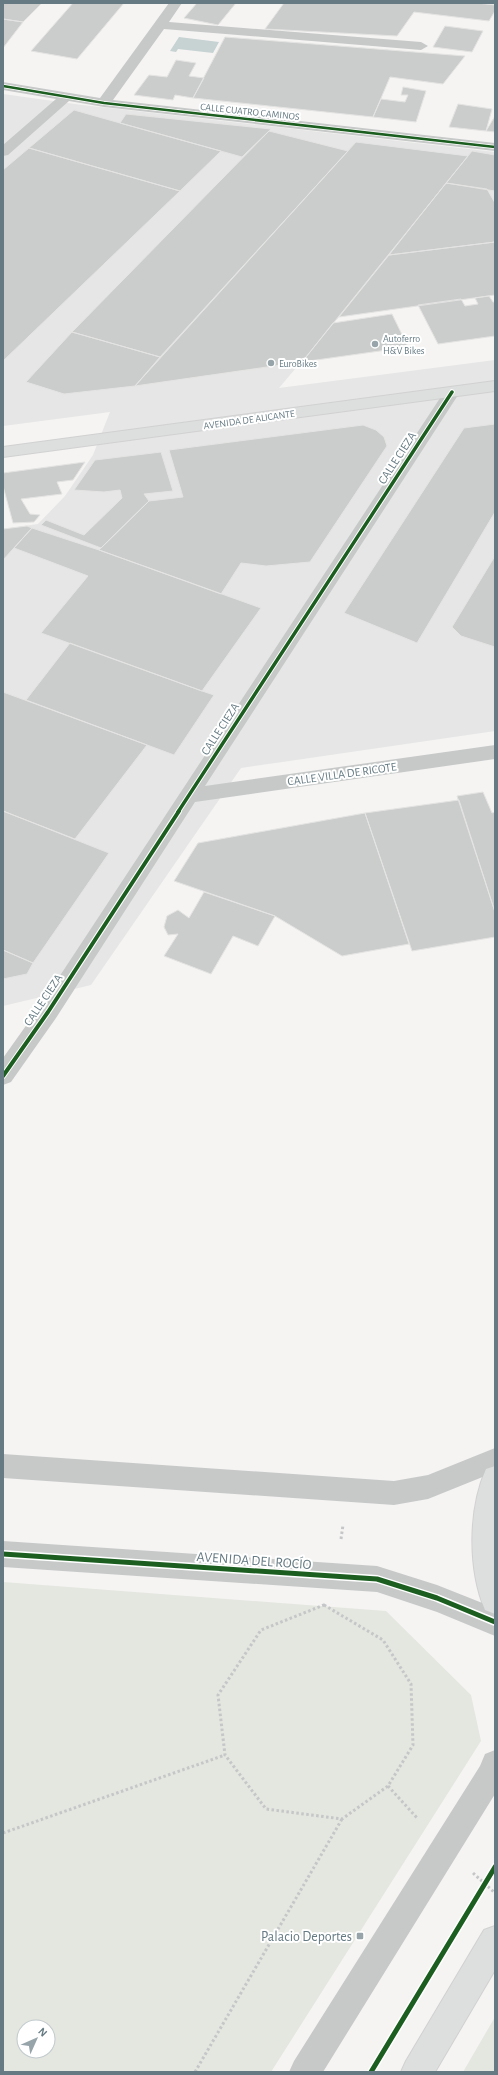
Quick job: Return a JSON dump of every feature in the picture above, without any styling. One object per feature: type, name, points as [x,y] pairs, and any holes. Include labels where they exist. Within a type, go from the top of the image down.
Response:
[{"type":"main road","name":"AVENIDA DE ALICANTE","points":[[3,452],[495,386]]},
{"type":"main road","points":[[495,1478],[488,1511],[485,1544],[489,1578],[495,1601]]},
{"type":"main road","points":[[417,2072],[495,1941]]},
{"type":"street","points":[[104,103],[176,3]]},
{"type":"street","points":[[160,25],[421,46]]},
{"type":"street","name":"CALLE CUATRO CAMINOS","points":[[3,86],[104,103],[495,147]]},
{"type":"street","points":[[3,152],[66,97]]},
{"type":"street","name":"CALLE CIEZA","points":[[3,1076],[48,1012],[452,392]]},
{"type":"street","name":"CALLE VILLA DE RICOTE","points":[[188,796],[495,752]]},
{"type":"street","points":[[3,1466],[394,1494],[428,1487],[495,1460]]},
{"type":"street","name":"AVENIDA DEL ROCÍO","points":[[3,1554],[377,1579],[451,1602],[495,1622]]},
{"type":"street","points":[[304,2072],[492,1773],[495,1764]]},
{"type":"path","points":[[195,2072],[342,1819],[388,1786],[413,1745],[411,1684],[383,1640],[324,1605],[261,1630],[218,1695],[225,1755],[266,1809],[342,1819]]},
{"type":"path","points":[[3,1833],[225,1755]]},
{"type":"path","points":[[481,1890],[488,1878]]},
{"type":"shaded area","points":[[179,37],[219,42],[213,53],[178,49],[176,52],[170,51]]},
{"type":"shaded area","points":[[3,94],[82,105],[495,152],[495,295],[339,317],[279,388],[495,360],[495,731],[241,768],[91,985],[3,1006],[3,529],[38,524],[65,496],[93,455],[110,412],[3,426]]},
{"type":"shaded area","points":[[3,1582],[386,1611],[471,1695],[481,1741],[271,2072],[3,2072]]},
{"type":"shaded area","points":[[495,2017],[495,2072],[463,2072]]},
{"type":"building","points":[[3,3],[42,3],[23,22],[3,19]]},
{"type":"building","points":[[73,3],[124,3],[77,59],[31,51]]},
{"type":"building","points":[[197,3],[236,3],[218,25],[184,18]]},
{"type":"building","points":[[284,3],[477,3],[495,5],[495,11],[489,21],[414,12],[397,36],[265,29]]},
{"type":"building","points":[[3,19],[23,22],[3,48]]},
{"type":"building","points":[[445,26],[483,31],[472,52],[433,47]]},
{"type":"building","points":[[225,37],[465,56],[443,84],[390,77],[373,117],[193,98]]},
{"type":"building","points":[[176,60],[196,63],[189,76],[204,78],[193,98],[175,95],[173,100],[134,95],[149,75],[167,77]]},
{"type":"building","points":[[403,87],[426,91],[416,122],[373,117],[381,99],[405,102],[408,95],[401,95]]},
{"type":"building","points":[[458,104],[492,109],[486,131],[449,127]]},
{"type":"building","points":[[74,110],[221,151],[180,191],[29,148]]},
{"type":"building","points":[[126,114],[271,129],[242,157],[120,123]]},
{"type":"building","points":[[495,116],[495,132],[486,131]]},
{"type":"building","points":[[269,131],[348,151],[160,357],[72,332]]},
{"type":"building","points":[[356,142],[468,156],[302,362],[135,386]]},
{"type":"building","points":[[29,148],[180,191],[3,361],[3,170]]},
{"type":"building","points":[[472,151],[495,155],[495,191],[446,183]]},
{"type":"building","points":[[446,183],[487,189],[495,203],[495,242],[389,255]]},
{"type":"building","points":[[495,242],[495,295],[339,317],[389,255]]},
{"type":"building","points":[[489,296],[493,302],[495,302],[495,336],[438,344],[418,305],[461,299],[465,306],[478,304],[475,298]]},
{"type":"building","points":[[392,314],[408,347],[302,362],[333,323]]},
{"type":"building","points":[[72,332],[160,357],[135,386],[64,394],[26,382]]},
{"type":"building","points":[[495,424],[495,512],[417,643],[344,613],[464,428]]},
{"type":"building","points":[[363,425],[376,430],[384,437],[387,446],[310,562],[266,566],[241,563],[221,594],[99,550],[149,501],[183,497],[169,450]]},
{"type":"building","points":[[161,452],[173,491],[144,494],[149,501],[101,548],[41,525],[46,520],[84,535],[122,498],[120,490],[104,492],[74,490],[95,460]]},
{"type":"building","points":[[85,462],[73,480],[57,482],[62,494],[21,499],[30,514],[40,515],[34,522],[13,523],[3,486],[3,473]]},
{"type":"building","points":[[27,526],[32,528],[3,560],[3,529]]},
{"type":"building","points":[[32,528],[99,550],[261,608],[202,691],[41,633],[88,576],[14,548]]},
{"type":"building","points":[[495,556],[495,647],[461,636],[452,627]]},
{"type":"building","points":[[70,643],[214,695],[174,755],[26,700]]},
{"type":"building","points":[[3,692],[147,745],[75,839],[3,811]]},
{"type":"building","points":[[483,792],[492,813],[495,812],[495,912],[457,796]]},
{"type":"building","points":[[459,800],[495,912],[495,937],[412,951],[365,813]]},
{"type":"building","points":[[3,811],[109,853],[33,963],[3,950]]},
{"type":"building","points":[[365,813],[409,944],[342,956],[275,916],[174,881],[198,843]]},
{"type":"building","points":[[204,892],[275,916],[258,946],[233,936],[211,974],[164,956],[178,934],[168,935],[164,927],[167,916],[178,910],[189,918]]},
{"type":"building","points":[[3,950],[33,963],[27,974],[3,979]]},
{"type":"cycle path","points":[[3,86],[104,103],[495,147]]},
{"type":"cycle path","points":[[3,1076],[48,1012],[452,392]]},
{"type":"cycle path","points":[[3,1554],[377,1579],[437,1598],[495,1622]]},
{"type":"cycle path","points":[[371,2072],[495,1867]]},
{"type":"place","name":"Autoferro H&V Bikes","points":[[375,344]]},
{"type":"place","name":"EuroBikes","points":[[271,363]]},
{"type":"place","name":"Palacio Deportes","points":[[360,1936]]}]
